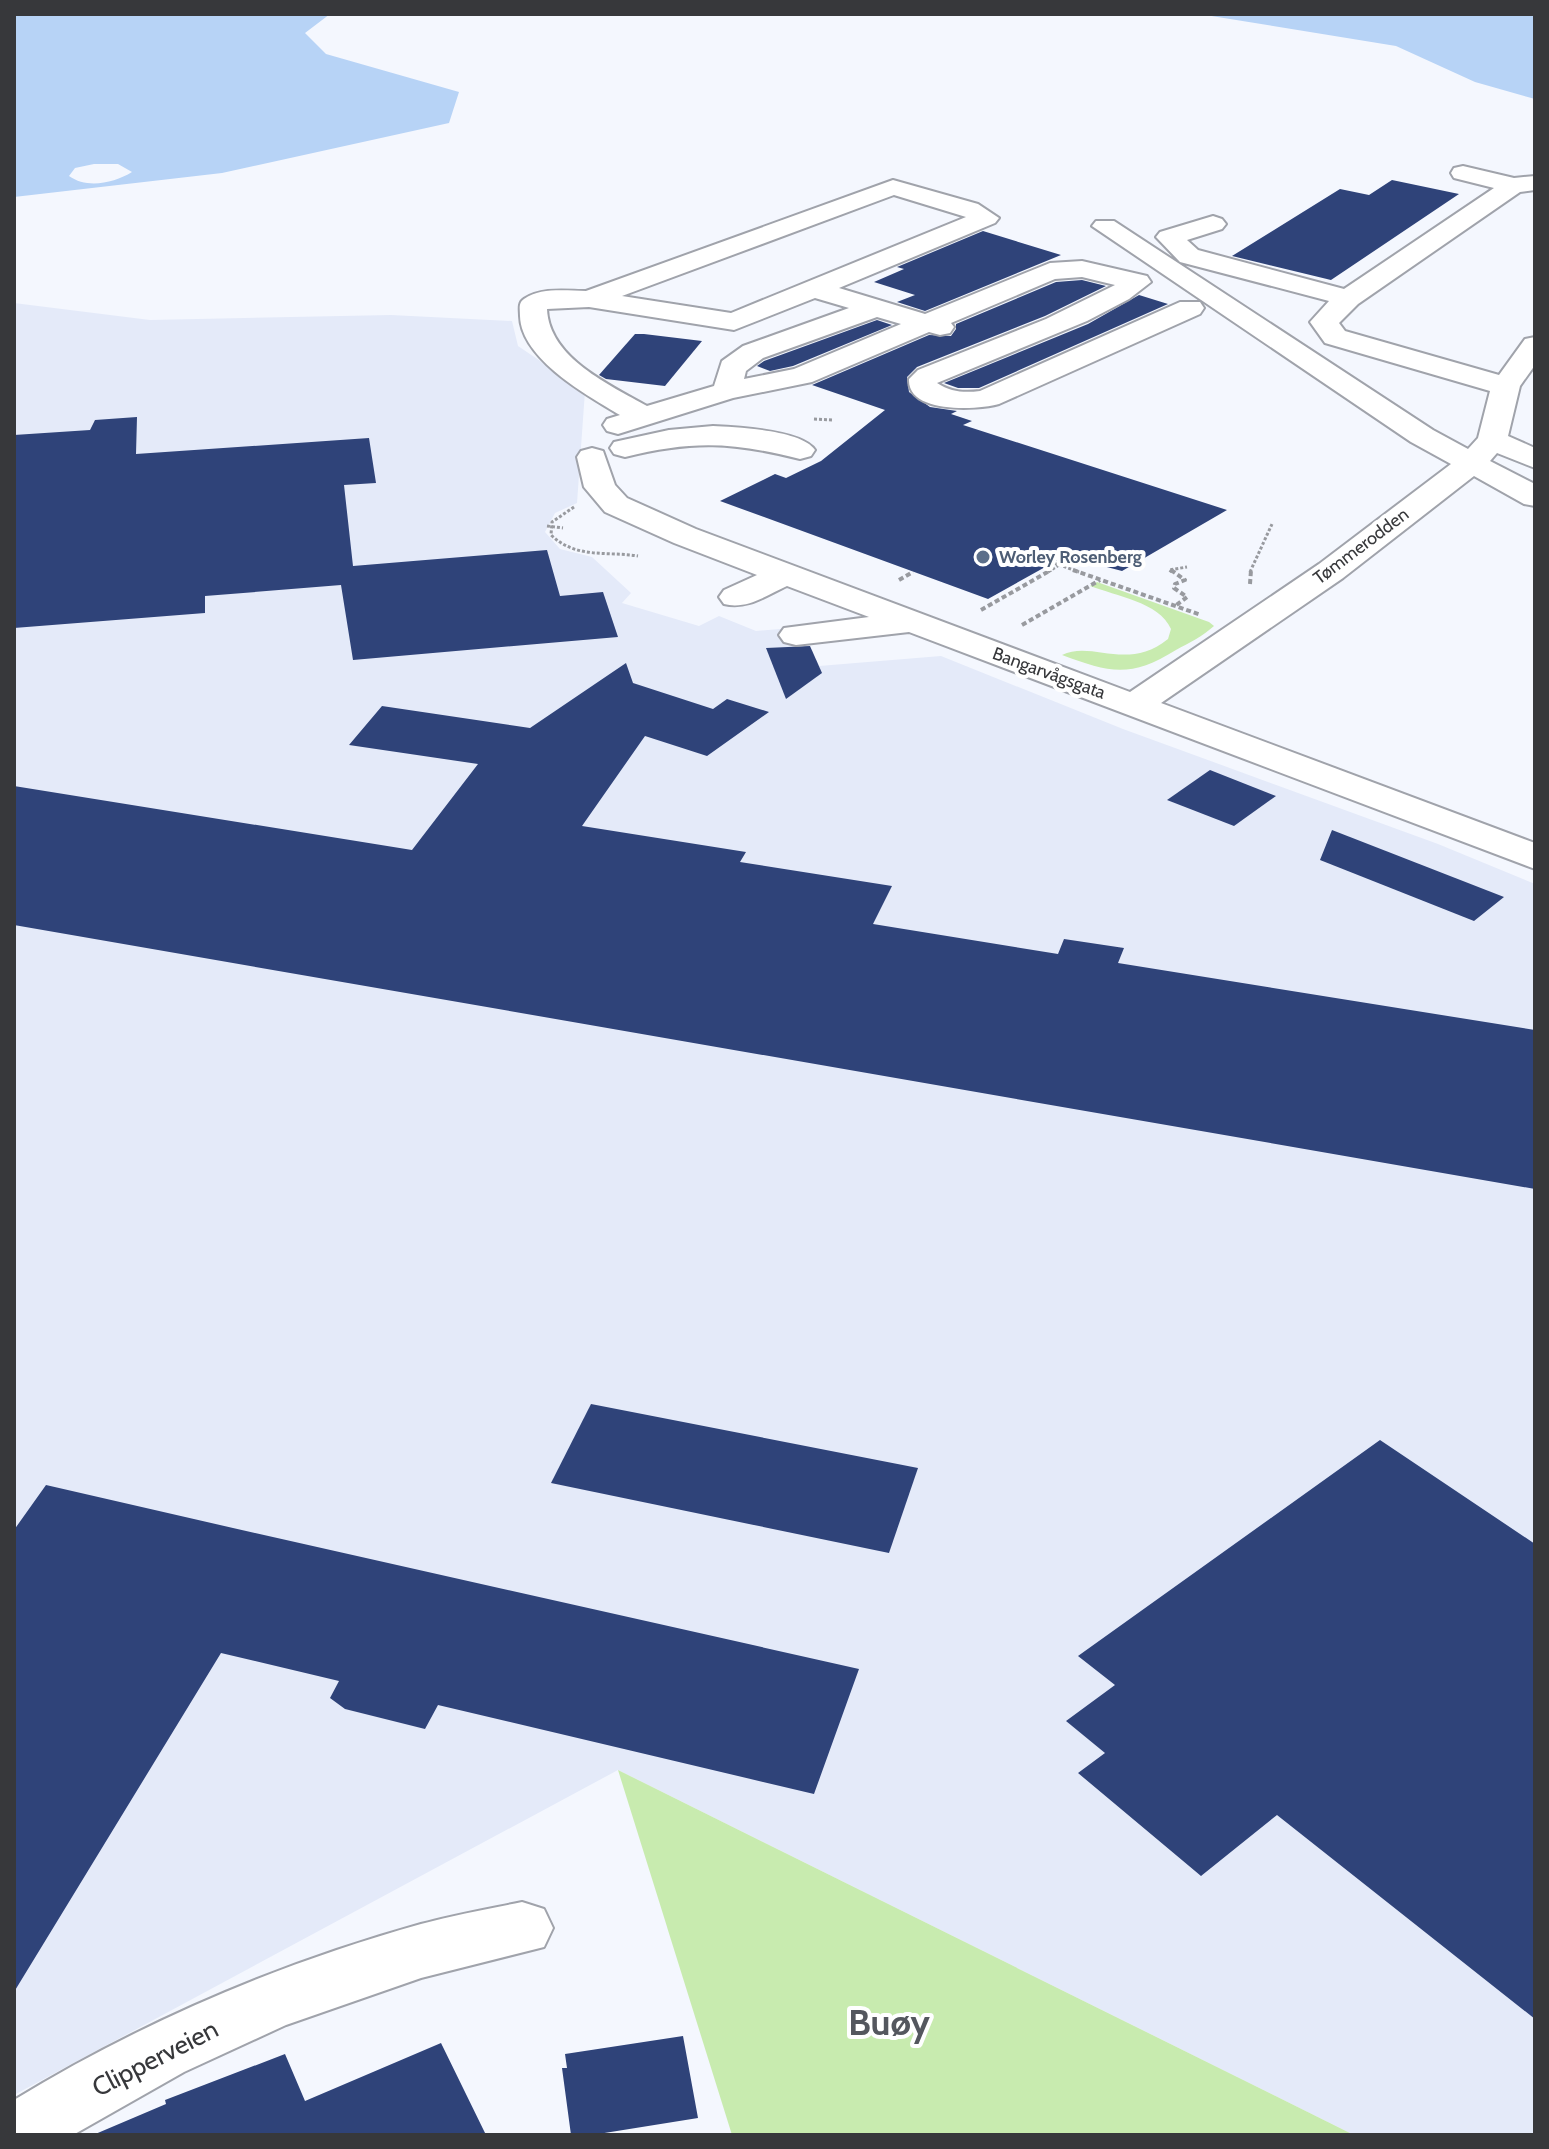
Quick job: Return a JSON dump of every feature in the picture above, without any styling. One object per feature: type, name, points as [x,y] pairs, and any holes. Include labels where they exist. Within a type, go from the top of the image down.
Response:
[{"type":"street","points":[[1463,173],[1524,184]]},
{"type":"street","points":[[1506,386],[1335,337],[1324,322],[1348,298],[1524,184]]},
{"type":"street","points":[[589,299],[893,187],[969,209],[986,218],[734,322],[589,299],[550,299],[533,305],[538,332],[552,352],[583,381],[643,416]]},
{"type":"street","points":[[1213,224],[1169,237],[1189,256],[1348,298]]},
{"type":"street","points":[[1105,226],[1422,436],[1482,452],[1535,459]]},
{"type":"street","points":[[592,457],[603,436],[623,423],[727,391],[802,376],[1059,269],[1088,270],[1138,282],[1112,298],[931,374],[923,379],[922,384],[932,393],[952,399],[989,398],[1190,308]]},
{"type":"street","points":[[814,289],[1003,346]]},
{"type":"street","points":[[727,391],[732,367],[753,352],[875,308]]},
{"type":"street","points":[[1482,452],[1506,386],[1535,345]]},
{"type":"street","points":[[592,457],[656,440],[720,434],[751,436],[800,450]]},
{"type":"street","points":[[1482,452],[1535,497]]},
{"type":"street","name":"Tømmerodden","points":[[1136,704],[1331,571],[1482,452]]},
{"type":"street","name":"Bangarvågsgata","points":[[592,457],[600,487],[616,505],[700,542],[1535,857]]},
{"type":"street","points":[[736,597],[786,574]]},
{"type":"street","points":[[796,635],[912,623]]},
{"type":"street","name":"Clipperveien","points":[[16,2135],[50,2112],[181,2042],[300,1991],[421,1951],[522,1928]]},
{"type":"path","points":[[1252,590],[1249,571],[1255,553],[1272,524]]},
{"type":"path","points":[[547,526],[563,528]]},
{"type":"path","points":[[1040,558],[1243,630]]},
{"type":"path","points":[[981,610],[1059,565]]},
{"type":"path","points":[[1175,606],[1187,597],[1174,588],[1175,584],[1185,580],[1169,570],[1187,567]]},
{"type":"path","points":[[899,580],[913,572]]},
{"type":"path","points":[[1022,625],[1100,580]]},
{"type":"path","points":[[1202,616],[1210,614]]},
{"type":"shaded area","points":[[14,303],[150,320],[391,315],[512,321],[518,346],[585,391],[577,503],[555,513],[545,532],[560,549],[592,557],[631,593],[622,603],[699,626],[719,616],[756,631],[792,628],[799,645],[809,645],[819,666],[941,656],[1123,729],[1438,844],[1535,884],[1535,2135],[1354,2135],[618,1770],[14,2095]]},
{"type":"green space","points":[[1097,582],[1214,626],[1160,659],[1133,669],[1107,669],[1062,655],[1073,651],[1124,655],[1138,653],[1153,649],[1168,639],[1171,629],[1157,612],[1136,601],[1090,586]]},
{"type":"green space","points":[[618,1770],[1354,2135],[732,2135]]},
{"type":"water","points":[[14,14],[330,14],[305,33],[326,54],[459,92],[449,123],[222,173],[14,197]],"holes":[[[118,164],[132,172],[100,183],[84,182],[69,176],[75,168]]]},
{"type":"water","points":[[1199,14],[1535,14],[1535,99],[1475,82],[1396,46]]},
{"type":"building","points":[[1392,180],[1459,194],[1331,280],[1232,256],[1340,189],[1369,195]]},
{"type":"building","points":[[983,231],[1061,255],[925,311],[897,302],[915,295],[874,282],[904,269],[897,267]]},
{"type":"building","points":[[1082,280],[1106,286],[1045,316],[917,367],[907,377],[909,392],[930,407],[957,411],[951,414],[972,421],[963,425],[1227,510],[1122,571],[1065,556],[988,599],[720,501],[775,474],[786,478],[821,461],[885,410],[812,385],[929,335],[951,336],[956,324],[1056,282]]},
{"type":"building","points":[[1139,295],[1168,304],[979,388],[958,388],[944,383],[1088,324]]},
{"type":"building","points":[[877,320],[892,325],[793,366],[770,371],[757,366],[764,361]]},
{"type":"building","points":[[635,334],[702,341],[665,386],[606,379],[599,375]]},
{"type":"building","points":[[137,417],[136,454],[369,438],[376,483],[344,485],[353,566],[547,550],[560,596],[603,592],[618,637],[353,660],[341,585],[205,596],[205,613],[14,628],[14,435],[90,430],[95,420]]},
{"type":"building","points":[[810,646],[822,673],[786,699],[766,648]]},
{"type":"building","points":[[626,663],[633,683],[713,709],[727,699],[769,712],[707,756],[645,736],[582,826],[746,852],[740,862],[892,886],[873,924],[1058,954],[1064,939],[1124,948],[1118,963],[1535,1030],[1535,1189],[14,925],[14,786],[412,850],[478,764],[349,745],[382,706],[530,728]]},
{"type":"building","points":[[1210,770],[1276,796],[1234,826],[1167,800]]},
{"type":"building","points":[[1332,830],[1504,897],[1474,921],[1320,860]]},
{"type":"building","points":[[591,1404],[918,1468],[889,1553],[551,1483]]},
{"type":"building","points":[[1380,1440],[1535,1544],[1535,2019],[1277,1815],[1201,1876],[1078,1773],[1105,1753],[1066,1721],[1115,1685],[1078,1656]]},
{"type":"building","points":[[46,1485],[859,1669],[814,1794],[438,1705],[425,1729],[345,1709],[330,1698],[339,1681],[221,1653],[14,1992],[14,1530]]},
{"type":"building","points":[[683,2036],[698,2118],[592,2135],[571,2135],[562,2068],[567,2068],[565,2054]]},
{"type":"building","points":[[441,2043],[486,2135],[93,2135],[166,2104],[165,2100],[285,2054],[305,2101]]},
{"type":"place","name":"Worley Rosenberg","points":[[983,557]]},
{"type":"district","name":"Buøy","points":[[889,2022]]}]
